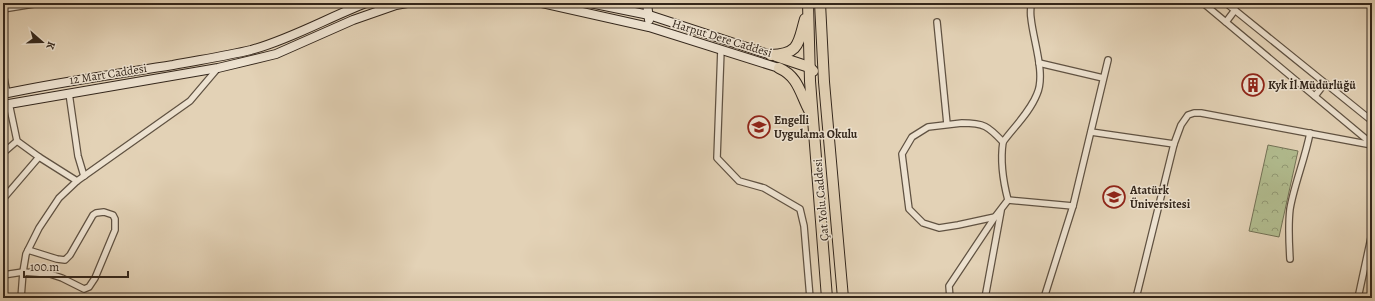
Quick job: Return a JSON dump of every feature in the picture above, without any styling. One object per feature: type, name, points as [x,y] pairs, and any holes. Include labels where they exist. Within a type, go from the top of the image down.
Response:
[{"type":"highway","name":"Çat Yolu Caddesi","points":[[820,3],[824,82],[843,298]]},
{"type":"highway","name":"Çat Yolu Caddesi","points":[[808,6],[809,67],[827,298]]},
{"type":"highway","points":[[771,55],[790,52],[799,42],[808,6]]},
{"type":"highway","points":[[771,55],[809,67],[824,82]]},
{"type":"highway","points":[[779,68],[799,85],[806,104],[813,116]]},
{"type":"street","points":[[3,9],[40,3]]},
{"type":"street","name":"12 Mart Caddesi","points":[[5,94],[251,50],[281,40],[366,3]]},
{"type":"street","points":[[21,298],[26,254],[39,228],[59,198],[77,181],[190,101],[218,68],[276,54],[353,20],[396,5],[407,3]]},
{"type":"street","name":"Harput Dere Caddesi","points":[[542,3],[649,27],[779,68]]},
{"type":"street","name":"Harput Dere Caddesi","points":[[590,3],[649,15],[771,55]]},
{"type":"street","points":[[647,3],[649,27]]},
{"type":"street","points":[[950,298],[949,286],[1008,200],[1002,170],[1001,153],[1003,142],[1038,94],[1040,78],[1039,63],[1031,18],[1031,3]]},
{"type":"street","points":[[1203,3],[1372,144]]},
{"type":"street","points":[[1226,3],[1372,121]]},
{"type":"street","points":[[1226,22],[1235,10]]},
{"type":"street","points":[[937,22],[947,124]]},
{"type":"street","points":[[722,50],[717,158],[739,181],[764,188],[800,209],[804,226],[810,298]]},
{"type":"street","points":[[1044,298],[1072,206],[1108,60]]},
{"type":"street","points":[[1039,63],[1104,78]]},
{"type":"street","name":"12 Mart Caddesi","points":[[6,104],[218,68]]},
{"type":"street","points":[[3,73],[5,94]]},
{"type":"street","points":[[1315,96],[1325,83]]},
{"type":"street","points":[[69,93],[78,156],[84,176]]},
{"type":"street","points":[[6,104],[17,141],[77,181]]},
{"type":"street","points":[[1136,298],[1174,144],[1181,125],[1188,115],[1194,113],[1372,144]]},
{"type":"street","points":[[995,217],[939,228],[923,223],[909,209],[902,154],[912,137],[928,127],[947,124],[978,123],[992,130],[1003,142]]},
{"type":"street","points":[[1090,132],[1174,144]]},
{"type":"street","points":[[1290,260],[1288,234],[1290,208],[1310,134]]},
{"type":"street","points":[[3,153],[17,141]]},
{"type":"street","points":[[3,199],[39,157]]},
{"type":"street","points":[[1008,200],[1072,206]]},
{"type":"street","points":[[985,298],[1001,210]]},
{"type":"street","points":[[3,275],[23,272],[50,274],[84,289],[89,287],[95,278],[115,230],[115,219],[113,215],[104,212],[93,215],[65,260],[28,250]]},
{"type":"street","points":[[1358,298],[1372,233]]},
{"type":"green space","points":[[1268,145],[1298,151],[1279,237],[1249,231]]},
{"type":"place","name":"Kyk İl Müdürlüğü","points":[[1253,85]]},
{"type":"place","name":"Engelli Uygulama Okulu","points":[[759,127]]},
{"type":"place","name":"Atatürk Üniversitesi","points":[[1114,197]]}]
